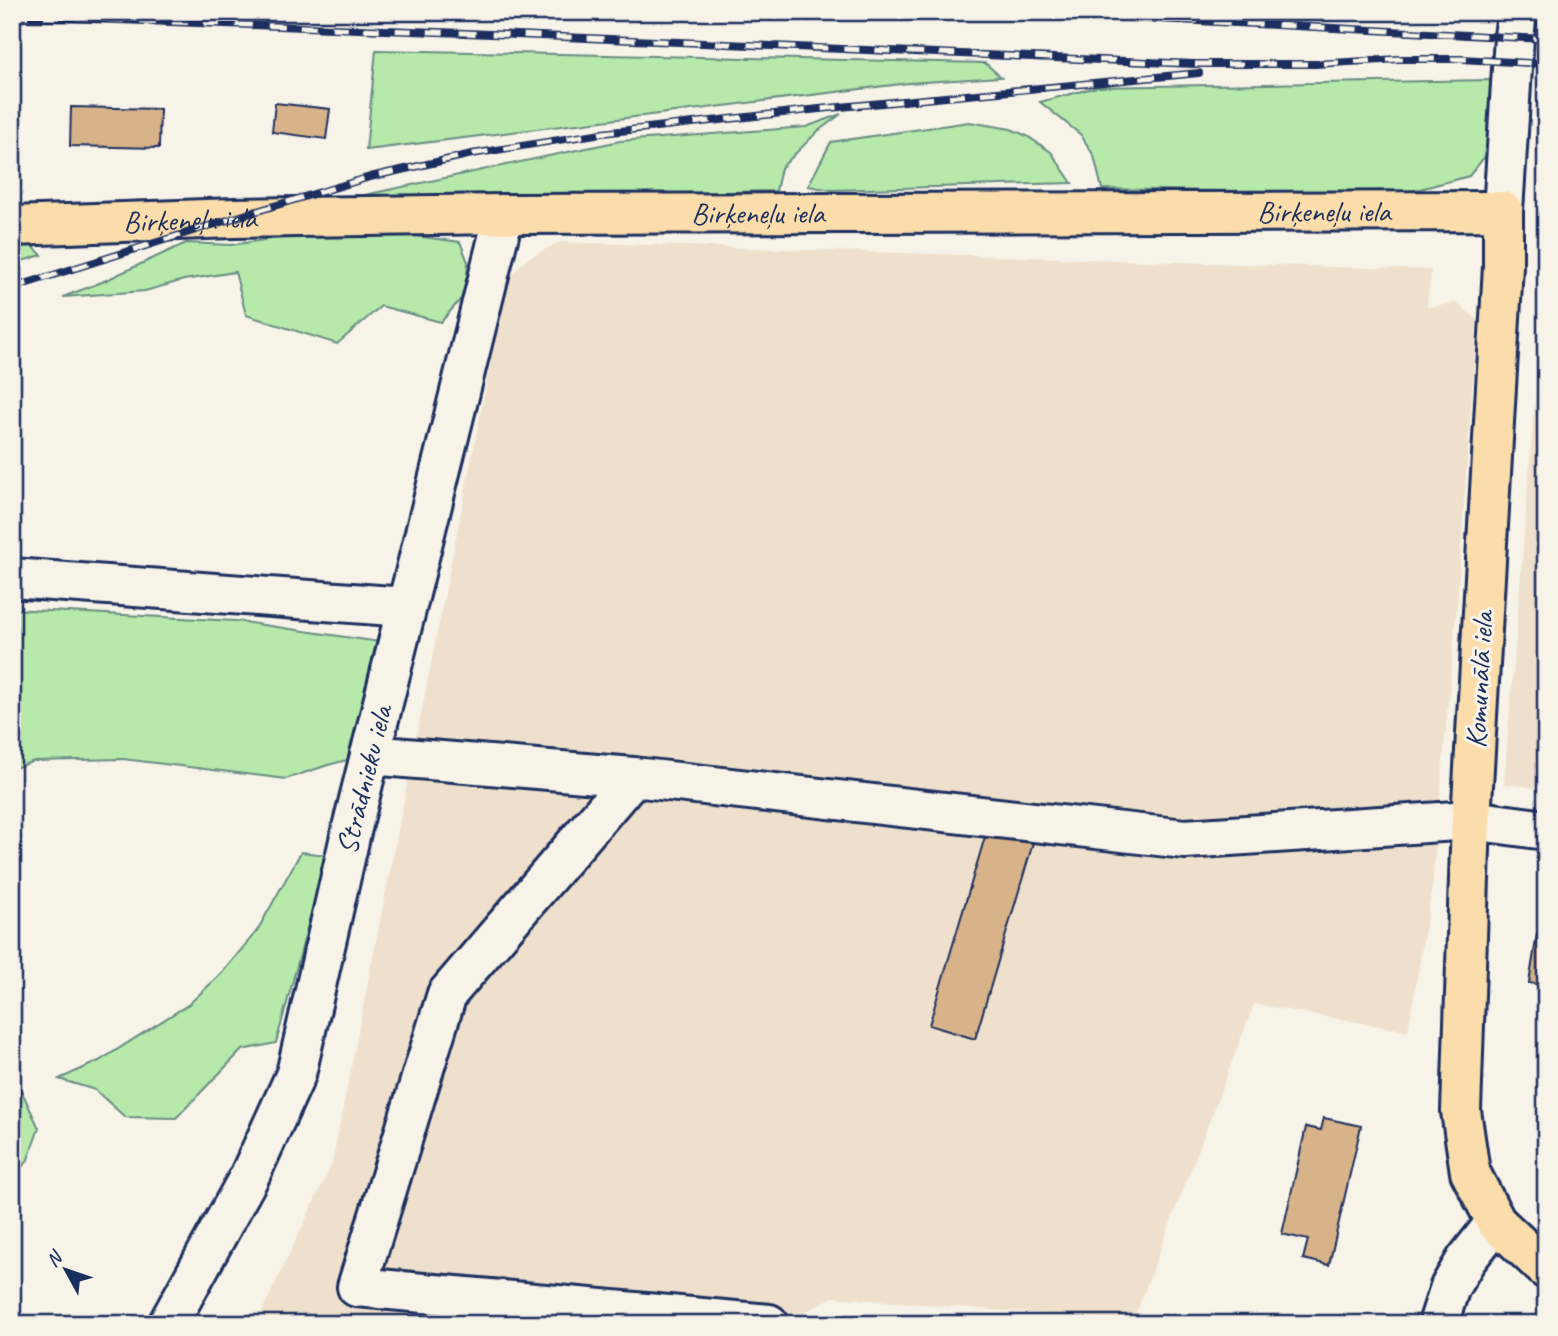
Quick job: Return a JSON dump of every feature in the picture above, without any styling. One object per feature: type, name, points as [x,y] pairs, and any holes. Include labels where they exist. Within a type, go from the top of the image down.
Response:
[{"type":"main road","name":"Birķeneļu iela","points":[[12,226],[234,218],[504,214],[1503,211]]},
{"type":"main road","name":"Komunālā iela","points":[[1503,211],[1503,266],[1471,820],[1461,1111],[1470,1172],[1496,1222],[1546,1269]]},
{"type":"street","name":"Komunālā iela","points":[[1503,211],[1517,12]]},
{"type":"street","name":"Strādnieku iela","points":[[168,1324],[249,1177],[296,1074],[370,755],[504,214]]},
{"type":"street","points":[[12,578],[406,607]]},
{"type":"street","points":[[370,755],[633,777],[1185,839],[1471,820],[1546,830]]},
{"type":"street","points":[[633,777],[447,994],[357,1287],[769,1324]]},
{"type":"street","points":[[1438,1324],[1450,1287],[1466,1260],[1496,1222]]},
{"type":"shaded area","points":[[559,242],[1431,270],[1427,307],[1456,303],[1477,319],[1458,591],[1432,887],[1408,1031],[1254,1004],[1133,1321],[833,1297],[783,1324],[256,1324],[332,1164],[505,290],[513,273],[527,259]]},
{"type":"shaded area","points":[[1546,263],[1546,789],[1504,784]]},
{"type":"green space","points":[[376,50],[985,63],[1001,77],[909,83],[366,150]]},
{"type":"green space","points":[[1490,80],[1487,154],[1469,176],[1401,194],[1102,189],[1094,156],[1081,135],[1040,102],[1097,87]]},
{"type":"green space","points":[[841,114],[818,131],[781,168],[776,191],[336,201],[620,141],[806,127]]},
{"type":"green space","points":[[969,122],[1011,129],[1027,136],[1051,152],[1072,183],[832,190],[808,186],[831,142]]},
{"type":"green space","points":[[392,233],[460,242],[468,262],[466,293],[441,322],[381,306],[337,344],[246,315],[235,272],[184,280],[145,291],[63,297],[186,243],[231,245],[271,239]]},
{"type":"green space","points":[[30,244],[42,255],[12,264],[12,245]]},
{"type":"green space","points":[[12,609],[236,621],[387,643],[347,760],[286,779],[123,759],[34,761],[12,769]]},
{"type":"green space","points":[[301,852],[327,855],[276,1043],[242,1050],[176,1118],[125,1117],[95,1090],[59,1079],[99,1061],[189,1004],[221,974],[257,931]]},
{"type":"green space","points":[[12,1071],[39,1128],[27,1162],[12,1176]]},
{"type":"building","points":[[275,103],[330,109],[326,139],[272,132]]},
{"type":"building","points":[[71,107],[160,109],[159,148],[70,146]]},
{"type":"building","points":[[987,830],[1033,843],[975,1039],[929,1025]]},
{"type":"building","points":[[1537,934],[1546,936],[1546,986],[1529,983]]},
{"type":"building","points":[[1324,1118],[1361,1126],[1329,1265],[1303,1259],[1308,1240],[1282,1234],[1306,1127],[1321,1130]]},
{"type":"railway","points":[[1022,12],[1546,39]]},
{"type":"railway","points":[[12,16],[1194,64],[1315,64],[1399,59],[1461,59],[1546,64]]},
{"type":"railway","points":[[12,288],[370,177],[472,154],[602,133],[819,109],[1199,73]]}]
